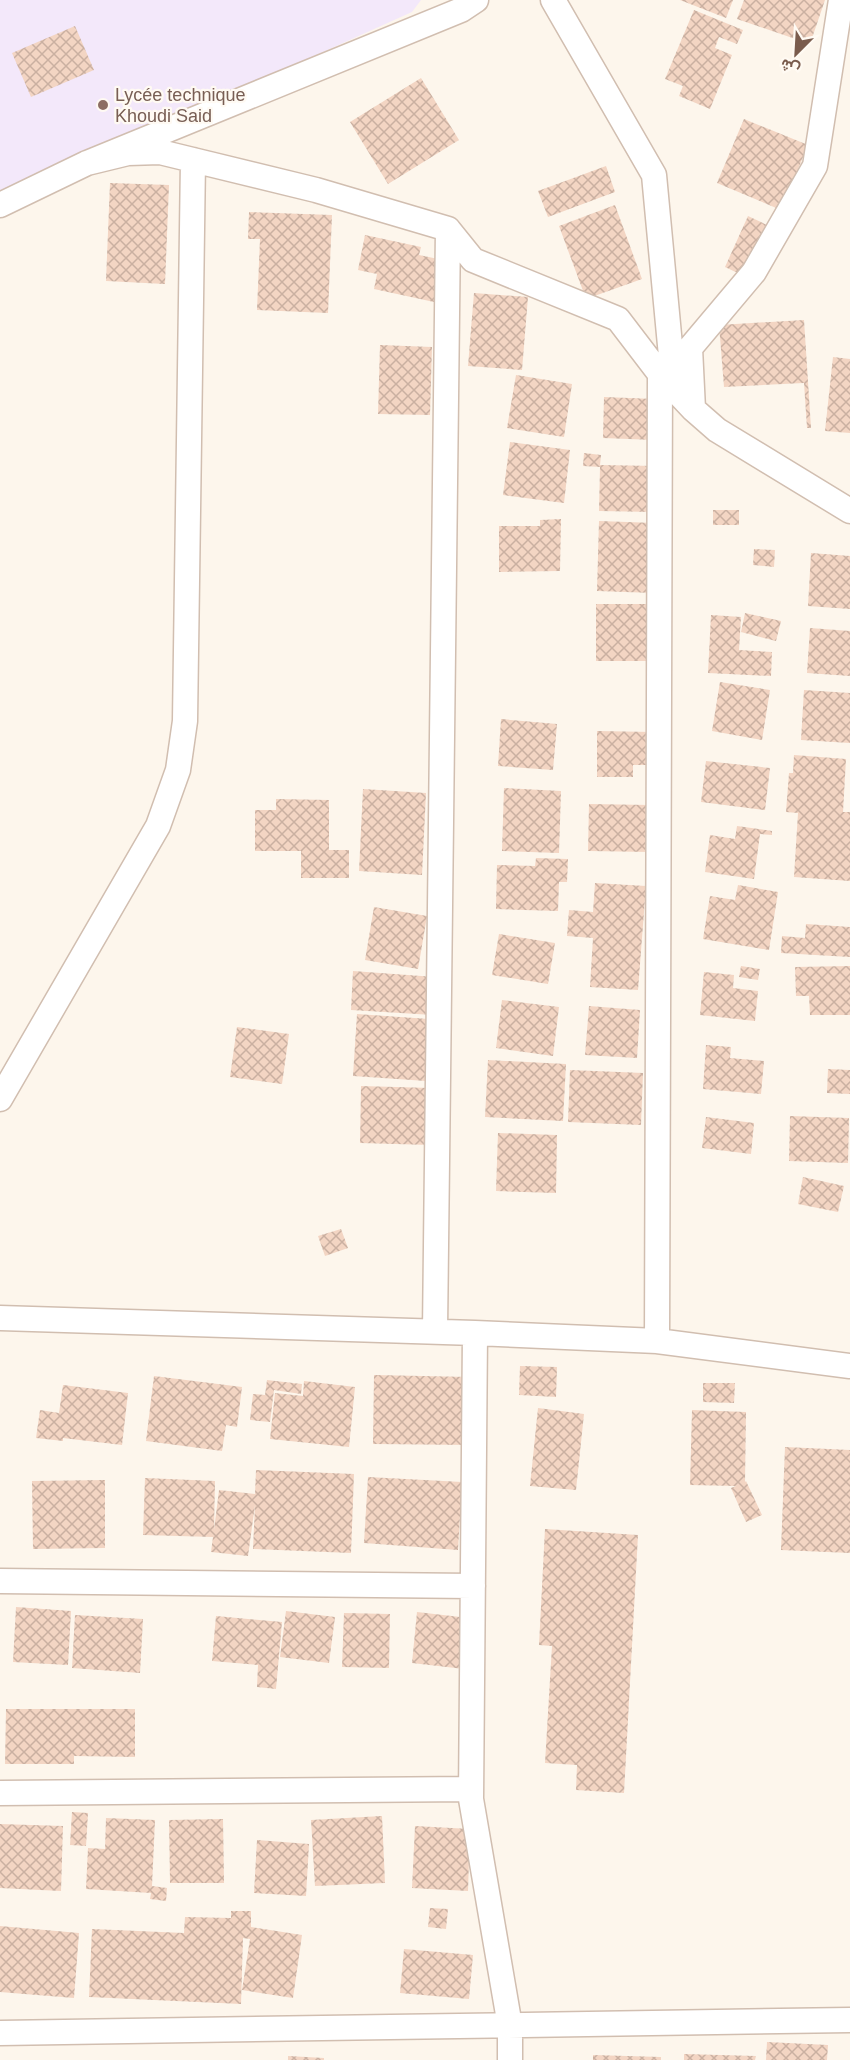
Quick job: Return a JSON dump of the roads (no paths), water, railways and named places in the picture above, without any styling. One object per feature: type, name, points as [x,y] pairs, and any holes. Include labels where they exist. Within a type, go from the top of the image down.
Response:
[{"type":"street","points":[[0,205],[87,164],[461,10],[476,0]]},
{"type":"street","points":[[553,0],[654,175],[667,381],[657,1341]]},
{"type":"street","points":[[693,409],[690,348],[754,272],[815,166],[841,0]]},
{"type":"street","points":[[87,164],[128,153],[160,152],[316,190],[448,229],[473,260],[618,319],[667,381],[717,430],[850,511]]},
{"type":"street","points":[[0,1099],[158,826],[178,770],[185,721],[193,160]]},
{"type":"street","points":[[435,1331],[448,229]]},
{"type":"street","points":[[0,1318],[435,1331],[657,1341],[850,1366]]},
{"type":"street","points":[[475,1333],[471,1789],[510,2026],[510,2060]]},
{"type":"street","points":[[0,1581],[473,1586]]},
{"type":"street","points":[[0,1793],[471,1789]]},
{"type":"street","points":[[0,2033],[850,2020]]},
{"type":"place","name":"Lycée technique Khoudi Said","points":[[103,105]]}]
